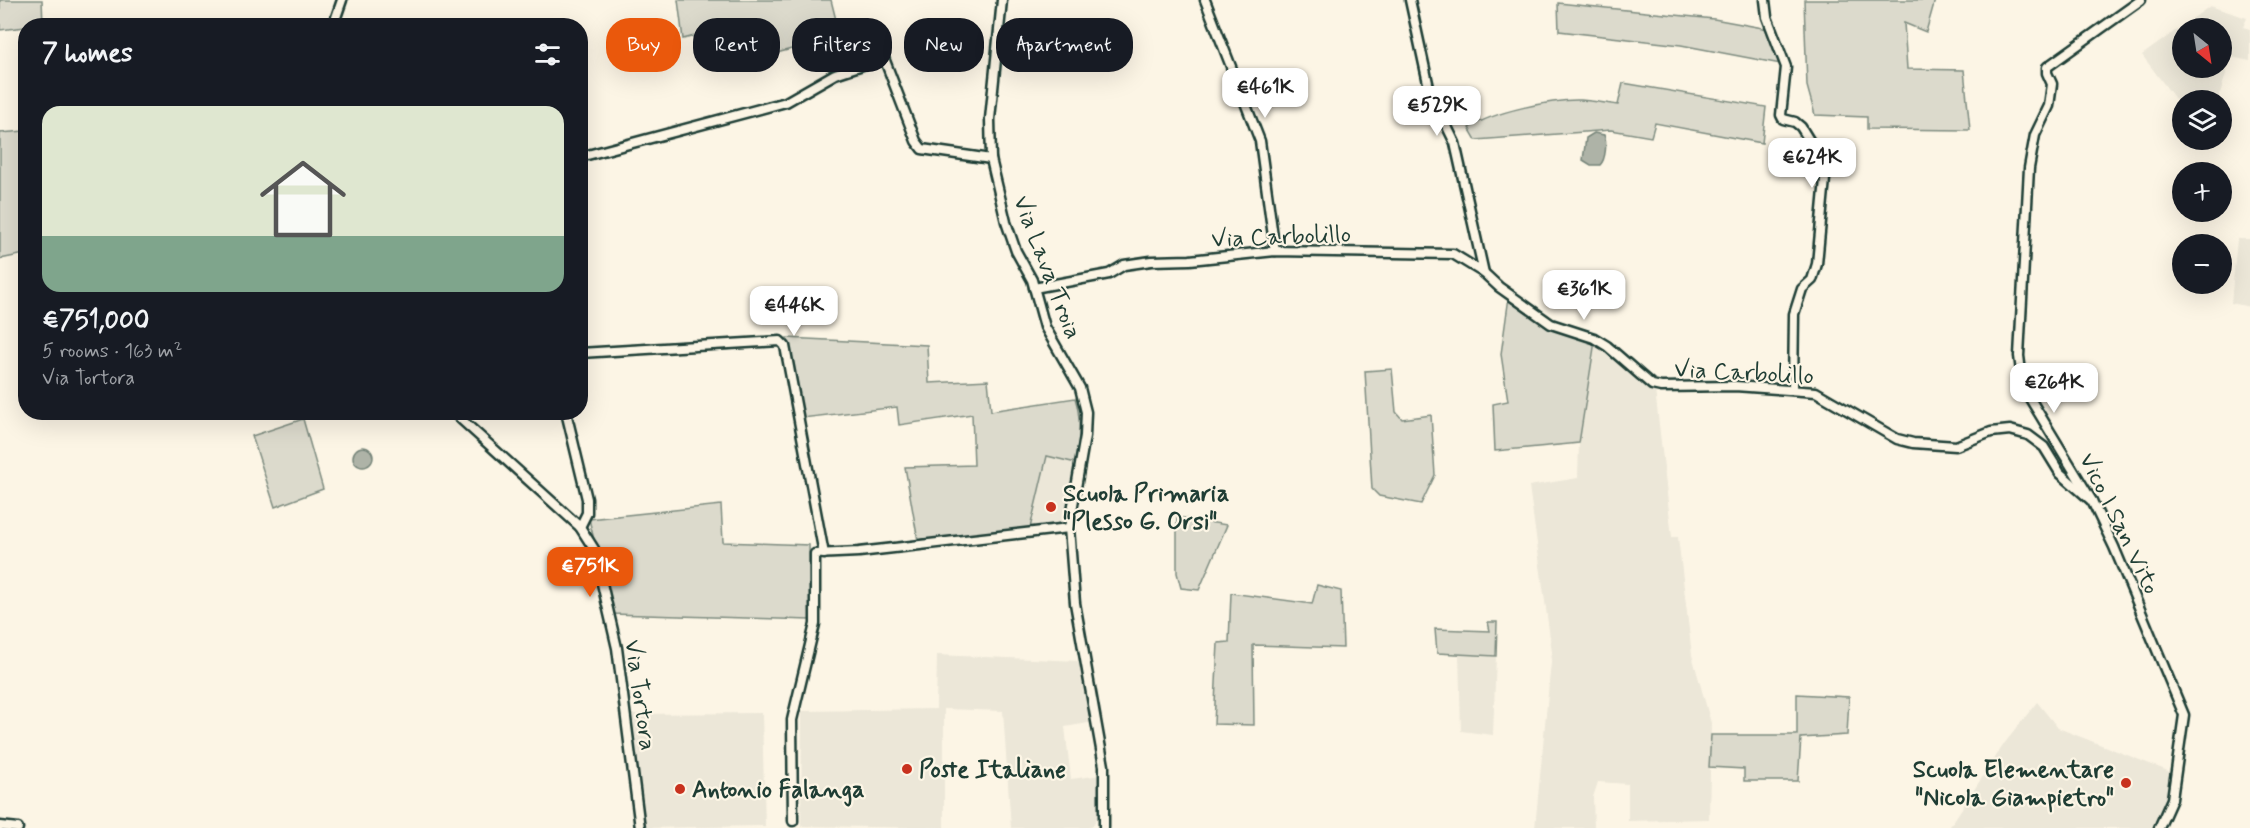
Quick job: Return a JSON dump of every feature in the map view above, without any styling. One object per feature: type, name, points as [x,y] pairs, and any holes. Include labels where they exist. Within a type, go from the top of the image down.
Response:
[{"type":"street","points":[[336,18],[342,0]]},
{"type":"street","name":"Via Lava Troia","points":[[1002,0],[990,119],[991,159],[1006,222],[1034,288],[1045,327],[1080,388],[1086,412],[1085,436],[1069,528],[1075,603],[1104,766],[1104,828]]},
{"type":"street","points":[[1205,0],[1260,141],[1275,251]]},
{"type":"street","points":[[1410,0],[1430,92],[1455,143],[1484,273]]},
{"type":"street","points":[[1765,0],[1767,17],[1786,67],[1781,115],[1783,119],[1795,122],[1801,128],[1823,164],[1825,179],[1817,264],[1812,280],[1802,289],[1794,314],[1793,390]]},
{"type":"street","name":"Vico I San Vito","points":[[2141,0],[2047,67],[2047,74],[2052,84],[2049,106],[2035,135],[2029,168],[2019,356],[2024,387],[2092,501],[2114,547],[2184,715],[2172,799],[2159,828]]},
{"type":"street","points":[[588,156],[786,102],[836,74],[884,58],[916,141],[922,149],[991,159]]},
{"type":"street","name":"Via Carbolillo","points":[[1034,288],[1109,274],[1124,265],[1150,261],[1190,260],[1275,251],[1453,254],[1484,273],[1499,287],[1551,324],[1594,338],[1652,385],[1661,387],[1735,386],[1816,392],[1897,439],[1913,443],[1956,446],[1991,432],[2010,430],[2028,435],[2044,447],[2060,473],[2092,501]]},
{"type":"street","points":[[588,352],[780,341],[785,346],[824,554]]},
{"type":"street","name":"Via Tortora","points":[[462,420],[580,527],[594,549],[617,648],[640,828]]},
{"type":"street","points":[[568,420],[587,499],[587,513],[580,527]]},
{"type":"street","points":[[793,825],[792,720],[815,624],[815,554],[859,552],[1069,528]]},
{"type":"street","points":[[0,826],[18,828]]},
{"type":"shaded area","points":[[0,0],[42,0],[43,18],[18,18],[18,28],[0,30]]},
{"type":"shaded area","points":[[678,0],[831,0],[836,18],[792,18],[792,49],[780,52],[780,18],[693,18],[693,36],[683,39]]},
{"type":"shaded area","points":[[1804,0],[1935,0],[1926,32],[1904,23],[1907,69],[1964,70],[1970,130],[1867,129],[1867,117],[1815,115],[1807,86]]},
{"type":"shaded area","points":[[1558,3],[1714,19],[1768,29],[1781,64],[1681,45],[1559,31]]},
{"type":"shaded area","points":[[2210,6],[2247,18],[2243,27],[2250,29],[2250,61],[2232,57],[2232,18],[2193,18]]},
{"type":"shaded area","points":[[2172,33],[2172,78],[2225,78],[2221,90],[2172,90],[2172,95],[2142,55]]},
{"type":"shaded area","points":[[1623,83],[1766,107],[1762,143],[1655,123],[1651,137],[1611,130],[1476,140],[1469,128],[1507,112],[1555,102],[1581,100],[1618,105]]},
{"type":"shaded area","points":[[18,132],[18,255],[0,259],[0,133]]},
{"type":"shaded area","points":[[1594,133],[1604,135],[1605,138],[1605,155],[1600,165],[1591,165],[1583,160],[1586,138]]},
{"type":"shaded area","points":[[2237,239],[2250,239],[2250,307],[2231,303]]},
{"type":"shaded area","points":[[1509,297],[1547,324],[1595,341],[1579,443],[1495,451],[1493,404],[1508,401],[1501,354]]},
{"type":"shaded area","points":[[787,338],[927,345],[929,383],[988,380],[991,411],[1075,398],[1079,422],[1076,463],[1047,456],[1030,528],[918,541],[905,467],[974,465],[972,414],[899,425],[897,407],[802,418]]},
{"type":"shaded area","points":[[1595,341],[1655,390],[1672,537],[1678,537],[1692,655],[1711,723],[1709,819],[1628,821],[1628,784],[1598,782],[1593,797],[1594,828],[1535,828],[1552,652],[1529,486],[1578,478],[1579,443]]},
{"type":"shaded area","points":[[1392,369],[1396,412],[1402,419],[1431,415],[1435,475],[1421,504],[1379,496],[1372,489],[1365,371]]},
{"type":"shaded area","points":[[303,420],[323,489],[275,507],[252,436]]},
{"type":"shaded area","points":[[363,447],[370,450],[373,457],[370,464],[363,467],[356,464],[353,457],[356,450]]},
{"type":"shaded area","name":"Scuola Primaria \"Plesso G. Orsi\"","points":[[1047,455],[1076,463],[1063,524],[1030,528]]},
{"type":"shaded area","points":[[721,505],[723,542],[809,545],[810,620],[612,614],[589,519]]},
{"type":"shaded area","points":[[1177,517],[1227,525],[1199,590],[1181,588],[1177,573]]},
{"type":"shaded area","points":[[1317,585],[1341,591],[1343,648],[1253,645],[1254,725],[1214,724],[1218,643],[1229,642],[1231,593],[1312,604]]},
{"type":"shaded area","points":[[1488,622],[1497,622],[1496,656],[1437,653],[1435,629],[1490,631]]},
{"type":"shaded area","points":[[1459,653],[1496,656],[1493,735],[1461,731]]},
{"type":"shaded area","points":[[937,655],[1079,661],[1094,722],[1065,727],[1071,779],[1101,775],[1100,812],[1093,825],[1089,828],[1011,828],[1003,711],[944,709],[944,828],[801,826],[802,711],[936,709]]},
{"type":"shaded area","points":[[1797,694],[1849,697],[1847,735],[1801,738],[1798,781],[1744,781],[1744,769],[1709,767],[1711,735],[1797,735]]},
{"type":"shaded area","points":[[2037,702],[2058,728],[2173,773],[2169,792],[2151,828],[1949,828],[2004,744]]},
{"type":"shaded area","points":[[762,713],[765,826],[644,828],[634,768],[631,714]]},
{"type":"place","name":"Scuola Primaria \"Plesso G. Orsi\"","points":[[1051,507]]},
{"type":"place","name":"Poste Italiane","points":[[907,769]]},
{"type":"place","name":"Scuola Elementare \"Nicola Giampietro\"","points":[[2126,783]]},
{"type":"place","name":"Antonio Falanga","points":[[680,789]]}]
